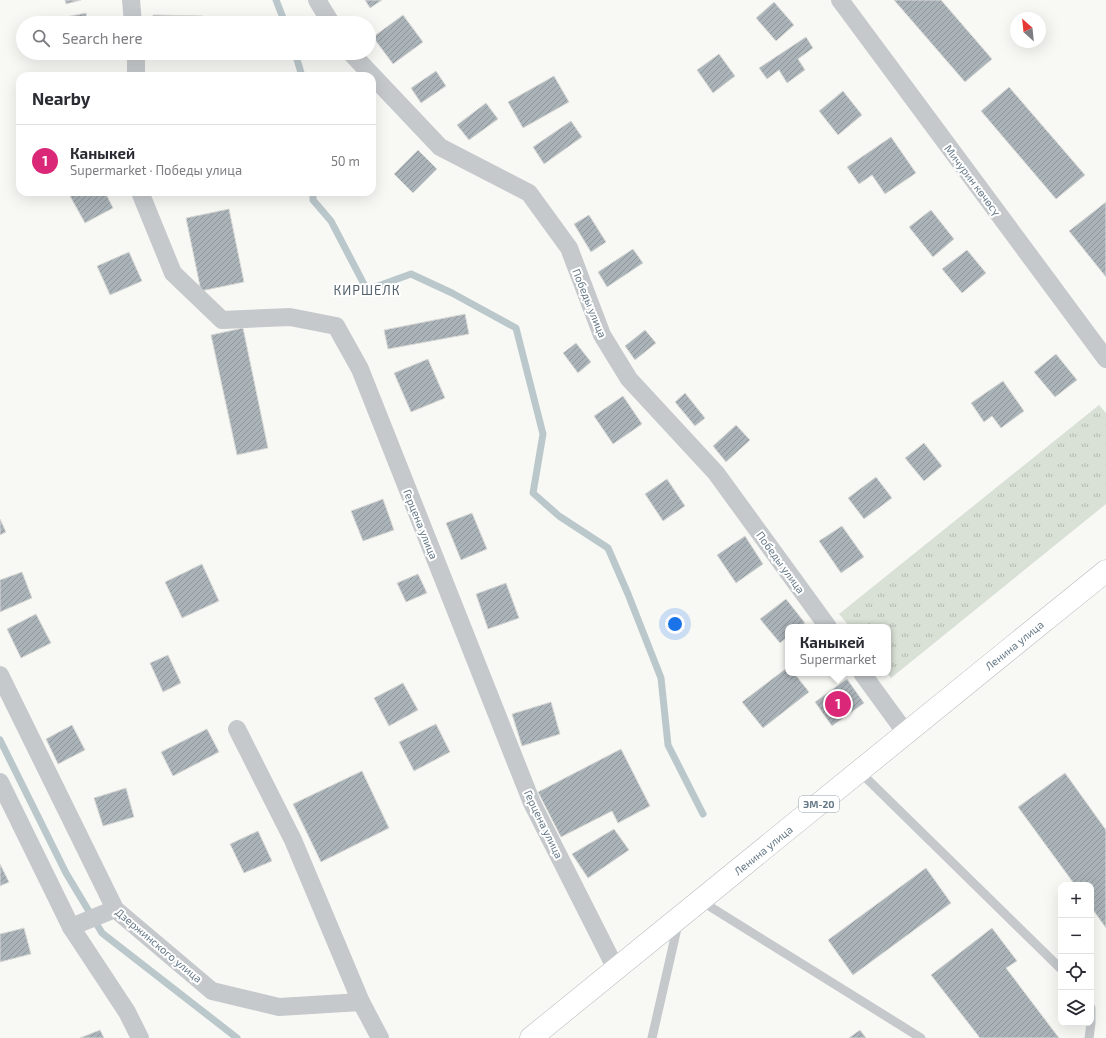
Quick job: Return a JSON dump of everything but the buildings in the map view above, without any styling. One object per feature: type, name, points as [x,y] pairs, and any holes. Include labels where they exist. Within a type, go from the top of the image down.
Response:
[{"type":"main road","name":"Ленина улица","points":[[531,1038],[679,919],[905,732],[1106,571]]},
{"type":"street","points":[[131,0],[132,16]]},
{"type":"street","points":[[317,0],[327,16]]},
{"type":"street","name":"Мичурин көчөсү","points":[[840,0],[1106,359]]},
{"type":"street","points":[[136,60],[136,72]]},
{"type":"street","name":"Победы улица","points":[[358,60],[369,72]]},
{"type":"street","name":"Победы улица","points":[[376,79],[440,147],[529,193],[569,248],[602,336],[629,379],[716,473],[826,624]]},
{"type":"street","name":"Герцена улица","points":[[142,196],[173,273],[222,320],[290,317],[336,326],[360,369],[532,802],[616,969]]},
{"type":"street","name":"Дзержинского улица","points":[[0,675],[115,909],[212,991],[279,1007],[361,1002]]},
{"type":"street","points":[[864,676],[905,732]]},
{"type":"street","points":[[237,729],[293,840],[361,1002],[380,1038]]},
{"type":"street","points":[[0,782],[71,927],[127,1012],[140,1038]]},
{"type":"street","points":[[71,927],[115,909]]},
{"type":"lane","points":[[859,771],[1058,965]]},
{"type":"lane","points":[[701,900],[920,1038]]},
{"type":"lane","points":[[652,1038],[679,919]]},
{"type":"lane","points":[[1089,1038],[1090,1026]]},
{"type":"green space","points":[[1099,405],[1106,413],[1106,504],[891,678],[889,676],[891,676],[891,624],[847,624],[839,614]]},
{"type":"waterway","points":[[276,0],[282,16]]},
{"type":"waterway","points":[[297,60],[301,72]]},
{"type":"waterway","points":[[313,196],[313,200],[331,221],[367,290],[411,274],[452,293],[516,328],[543,434],[533,493],[559,516],[608,548],[661,678],[668,745],[703,814]]},
{"type":"waterway","points":[[0,740],[66,873],[102,933],[237,1038]]},
{"type":"place","name":"Каныкей","points":[[838,704]]},
{"type":"district","name":"КИРШЕЛК","points":[[367,290]]}]
